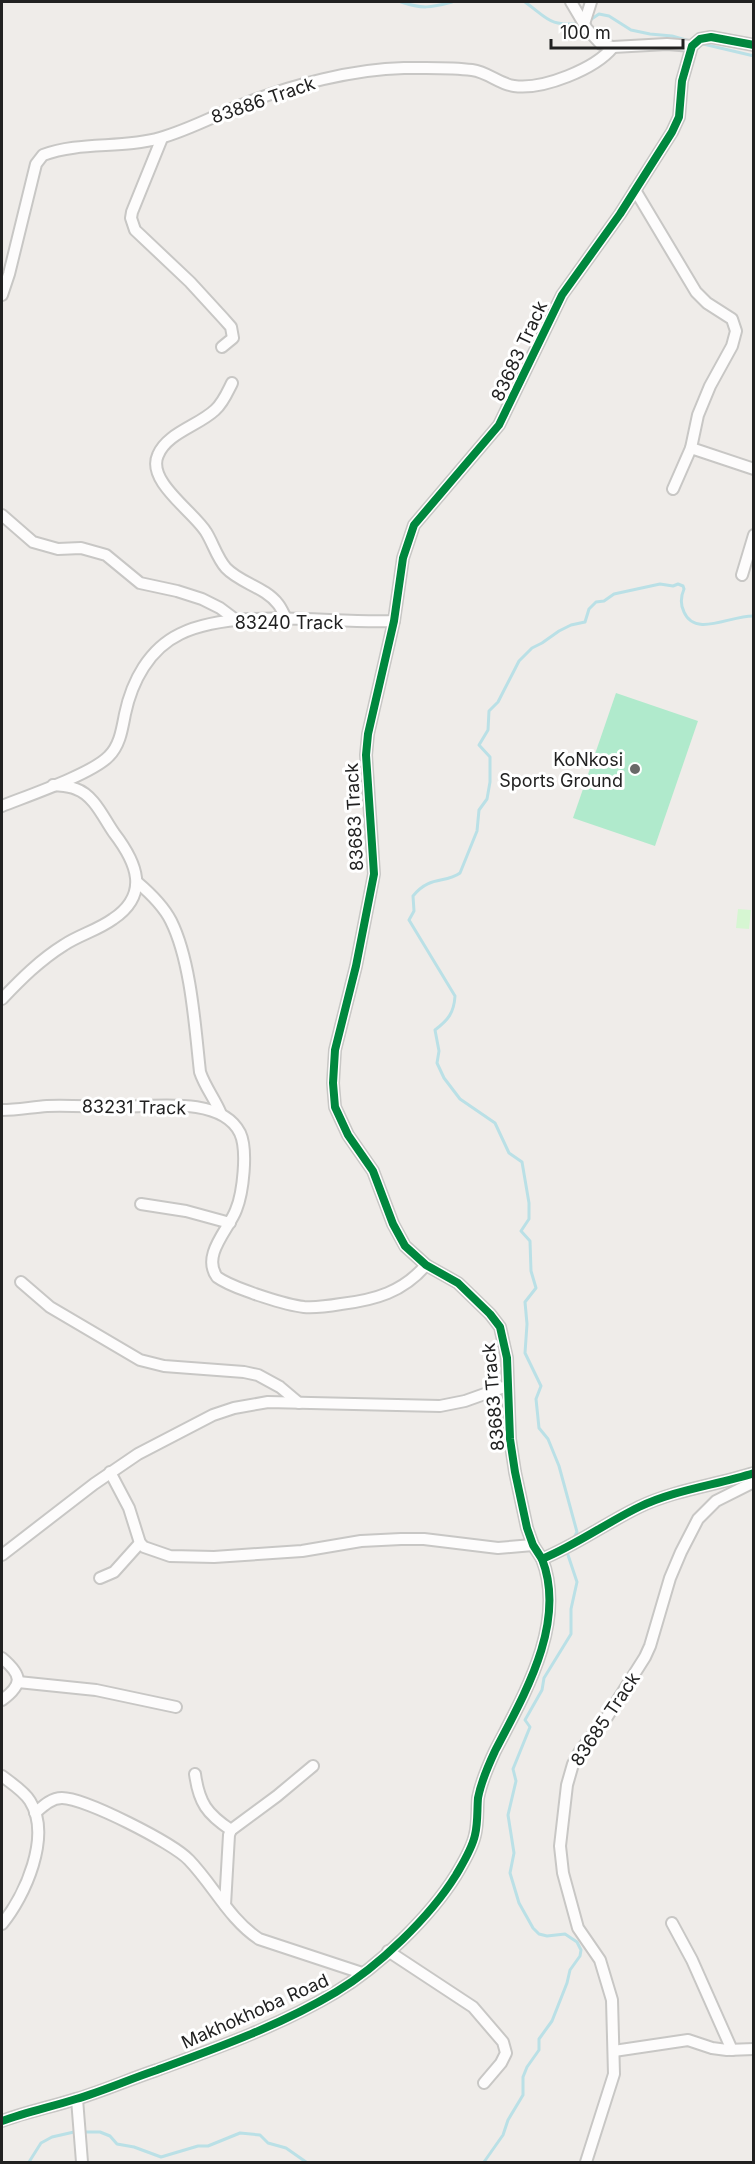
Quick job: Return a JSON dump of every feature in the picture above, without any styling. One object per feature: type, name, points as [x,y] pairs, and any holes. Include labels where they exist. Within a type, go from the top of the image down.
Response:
[{"type":"street","points":[[571,2],[596,41],[614,47],[667,44],[692,46],[700,39],[711,37],[753,45]]},
{"type":"street","points":[[584,24],[591,2]]},
{"type":"street","name":"83683 Track","points":[[542,1559],[533,1545],[527,1528],[515,1472],[507,1386],[507,1358],[500,1327],[458,1282],[426,1265],[412,1253],[398,1235],[373,1171],[342,1125],[333,1096],[333,1063],[339,1028],[356,966],[374,874],[366,746],[394,621],[403,558],[414,525],[499,425],[562,295],[672,132],[679,117],[682,81],[692,46]]},
{"type":"street","name":"83886 Track","points":[[3,292],[36,164],[43,155],[78,148],[133,144],[162,138],[245,103],[314,81],[388,69],[473,70],[507,84],[525,86],[544,83],[572,74],[602,59],[614,47]]},
{"type":"street","points":[[162,138],[132,212],[132,224],[139,235],[190,282],[231,327],[233,338],[222,347]]},
{"type":"street","points":[[635,190],[696,292],[707,303],[728,315],[735,324],[736,332],[732,346],[710,386],[698,415],[691,448],[673,489]]},
{"type":"street","points":[[232,383],[221,404],[214,411],[169,441],[161,449],[157,455],[156,470],[166,487],[206,531],[222,564],[270,597],[278,604],[287,620]]},
{"type":"street","points":[[691,448],[753,469]]},
{"type":"street","points":[[2,515],[33,542],[58,549],[81,548],[106,555],[140,583],[177,591],[202,600],[220,608],[236,620]]},
{"type":"street","points":[[742,575],[753,535]]},
{"type":"street","name":"83240 Track","points":[[53,784],[96,765],[111,755],[120,739],[130,692],[143,668],[157,651],[179,634],[236,620],[394,621]]},
{"type":"street","points":[[2,806],[53,784],[74,788],[89,798],[127,853],[136,873],[137,882],[134,896],[120,913],[113,919],[64,944],[27,971],[2,999]]},
{"type":"street","points":[[137,882],[163,908],[176,935],[191,996],[203,1083],[215,1098],[221,1114],[238,1130],[244,1148],[244,1165],[237,1209],[215,1250],[213,1265],[215,1274],[231,1285],[282,1303],[315,1307],[373,1299],[400,1289],[426,1265]]},
{"type":"street","name":"83231 Track","points":[[2,1110],[49,1106],[177,1105],[221,1114]]},
{"type":"street","points":[[141,1204],[186,1210],[230,1223]]},
{"type":"street","points":[[21,1282],[39,1300],[140,1360],[164,1366],[258,1375],[280,1387],[299,1403]]},
{"type":"street","points":[[2,1555],[110,1472],[138,1454],[213,1415],[234,1408],[268,1402],[440,1406],[465,1401],[507,1386]]},
{"type":"street","points":[[110,1472],[129,1508],[140,1543],[170,1556],[302,1551],[361,1541],[401,1539],[424,1539],[498,1548],[533,1545]]},
{"type":"street","points":[[542,1559],[655,1500],[753,1473]]},
{"type":"street","name":"83685 Track","points":[[586,2163],[613,2080],[612,2000],[600,1960],[578,1928],[561,1862],[561,1828],[568,1779],[580,1751],[607,1717],[645,1657],[670,1578],[698,1519],[716,1501],[753,1482]]},
{"type":"street","points":[[100,1578],[114,1572],[140,1543]]},
{"type":"street","name":"Makhokhoba Road","points":[[2,2121],[77,2099],[193,2057],[273,2024],[338,1991],[388,1951],[428,1913],[457,1874],[471,1846],[476,1827],[478,1797],[485,1775],[525,1695],[541,1650],[549,1599],[548,1574],[542,1559]]},
{"type":"street","points":[[2,1658],[17,1674],[18,1682],[13,1692],[2,1700]]},
{"type":"street","points":[[18,1682],[96,1690],[176,1707]]},
{"type":"street","points":[[225,1905],[231,1830],[313,1766]]},
{"type":"street","points":[[195,1774],[202,1803],[219,1822],[231,1830]]},
{"type":"street","points":[[2,1776],[29,1799],[35,1813],[37,1835],[32,1868],[19,1900],[2,1924]]},
{"type":"street","points":[[35,1813],[46,1803],[63,1798],[143,1829],[188,1858],[247,1931],[259,1939],[362,1973]]},
{"type":"street","points":[[672,1923],[692,1959],[732,2050]]},
{"type":"street","points":[[388,1951],[473,2007],[503,2042],[506,2053],[484,2083]]},
{"type":"street","points":[[614,2051],[688,2040],[712,2048],[753,2049]]},
{"type":"street","points":[[77,2099],[82,2163]]},
{"type":"green space","name":"KoNkosi Sports Ground","points":[[616,693],[698,721],[655,846],[573,818]]},
{"type":"green space","points":[[738,909],[751,910],[749,929],[736,928]]},
{"type":"waterway","points":[[401,2],[426,7],[452,2]]},
{"type":"waterway","points":[[525,2],[545,18],[555,22],[582,24]]},
{"type":"waterway","points":[[590,20],[599,14],[609,16],[631,30],[672,36],[693,42]]},
{"type":"waterway","points":[[699,43],[754,56]]},
{"type":"waterway","points":[[573,1540],[577,1532],[559,1466],[548,1439],[539,1428],[536,1399],[541,1386],[525,1353],[527,1324],[525,1302],[536,1288],[531,1271],[530,1241],[521,1231],[529,1219],[529,1203],[522,1162],[509,1153],[495,1123],[460,1099],[444,1078],[437,1063],[439,1051],[435,1030],[450,1016],[455,996],[409,920],[414,911],[413,896],[419,889],[431,882],[460,873],[477,831],[479,810],[487,799],[490,757],[479,745],[488,730],[489,711],[498,702],[519,661],[532,648],[571,625],[585,622],[589,609],[596,602],[604,601],[614,594],[660,584],[683,586],[681,600],[684,612],[689,620],[696,623],[714,623],[754,616]]},
{"type":"waterway","points":[[484,2162],[503,2135],[508,2120],[523,2095],[523,2077],[539,2050],[539,2039],[552,2021],[570,1970],[580,1956],[581,1950],[577,1942],[565,1934],[547,1936],[539,1934],[533,1928],[519,1903],[510,1873],[514,1853],[508,1815],[516,1781],[513,1769],[530,1727],[525,1720],[542,1690],[544,1678],[571,1634],[571,1609],[577,1582],[567,1552]]},
{"type":"waterway","points":[[29,2162],[41,2143],[52,2137],[74,2132],[100,2132],[110,2136],[117,2144],[134,2147],[161,2157],[198,2146],[208,2146],[240,2133],[260,2135],[268,2143],[286,2148],[306,2162]]},
{"type":"cycle path","points":[[542,1559],[533,1545],[527,1528],[515,1472],[510,1439],[507,1358],[500,1327],[458,1283],[426,1265],[405,1246],[393,1224],[373,1171],[348,1135],[335,1107],[333,1083],[335,1050],[356,966],[374,874],[366,755],[368,734],[394,621],[403,558],[414,525],[499,425],[562,295],[620,214],[672,132],[679,117],[682,81],[692,46],[700,39],[711,37],[754,45]]},
{"type":"cycle path","points":[[2,2121],[96,2092],[248,2035],[336,1992],[386,1955],[418,1924],[445,1891],[472,1845],[477,1826],[478,1798],[483,1780],[529,1683],[546,1633],[549,1608],[548,1583],[542,1559],[652,1501],[754,1473]]},
{"type":"place","name":"KoNkosi Sports Ground","points":[[635,769]]}]
